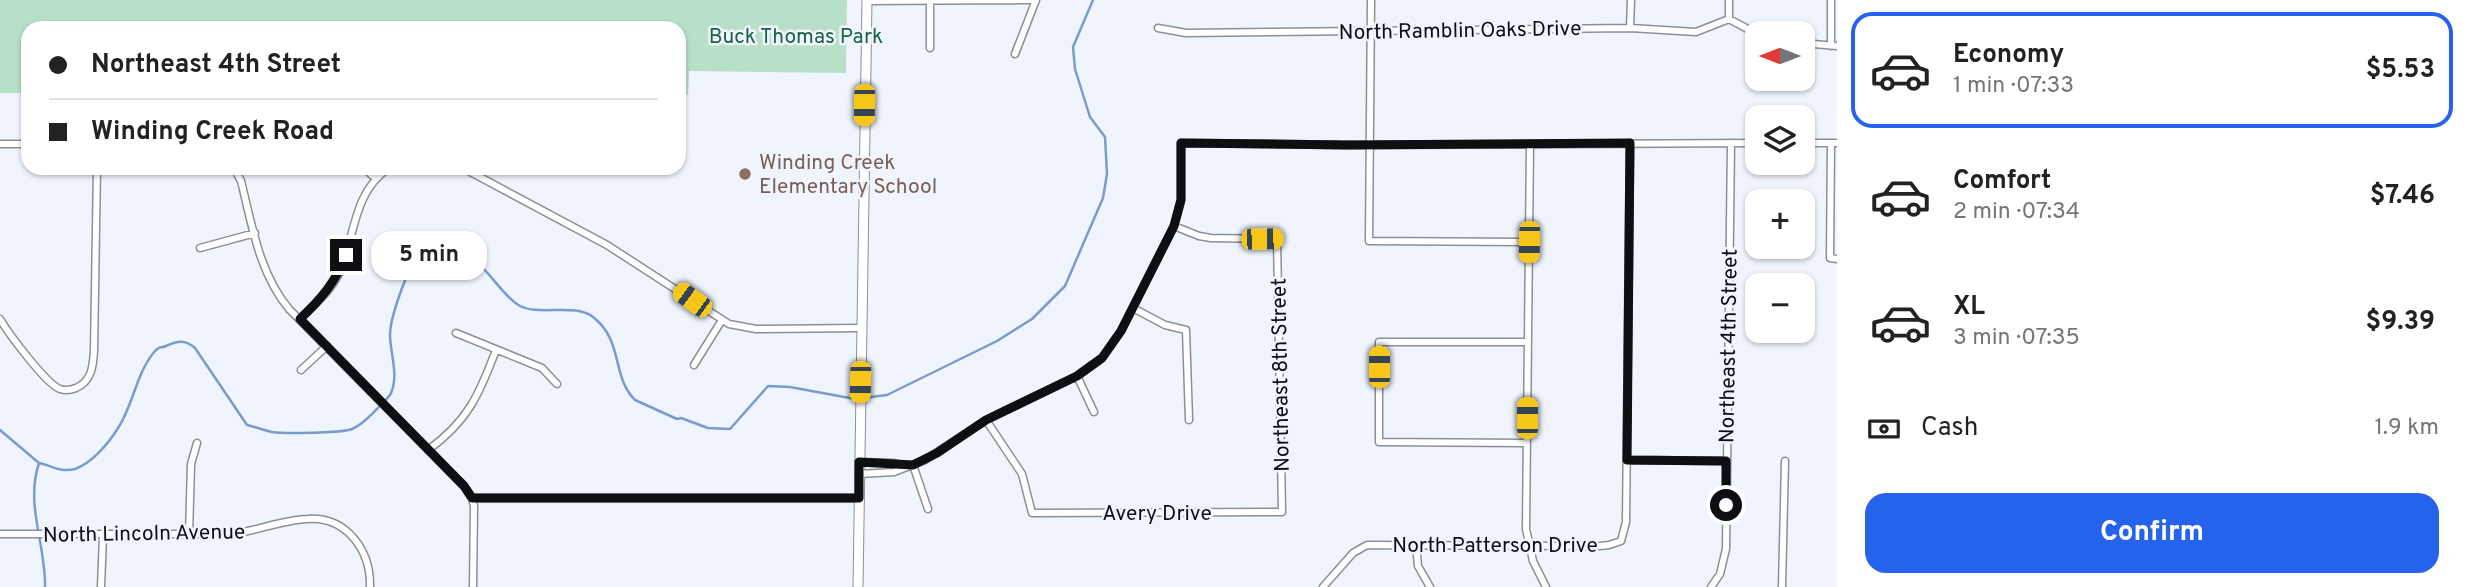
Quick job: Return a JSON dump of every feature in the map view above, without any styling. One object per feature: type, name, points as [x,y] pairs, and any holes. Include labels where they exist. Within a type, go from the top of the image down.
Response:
[{"type":"street","points":[[858,587],[867,0],[1036,0],[1015,54]]},
{"type":"street","points":[[1370,0],[1369,241],[1529,242]]},
{"type":"street","points":[[1630,28],[1631,0]]},
{"type":"street","points":[[1729,0],[1729,19],[1745,28]]},
{"type":"street","points":[[1815,44],[1834,46],[1831,0]]},
{"type":"street","points":[[930,1],[930,48]]},
{"type":"street","name":"North Ramblin Oaks Drive","points":[[1158,28],[1186,33],[1630,28],[1696,32],[1729,19]]},
{"type":"street","points":[[1815,142],[1834,143],[1833,259]]},
{"type":"street","points":[[859,474],[894,472],[937,453],[986,420],[1077,376],[1102,358],[1111,348],[1133,308],[1174,226],[1181,200],[1181,143],[1745,143]]},
{"type":"street","name":"North Patterson Drive","points":[[1323,587],[1353,553],[1367,545],[1609,545],[1621,541],[1626,522],[1630,143]]},
{"type":"street","name":"Northeast 4th Street","points":[[1711,587],[1720,574],[1726,549],[1731,143]]},
{"type":"street","points":[[0,144],[21,144]]},
{"type":"street","points":[[1530,144],[1526,529],[1533,561],[1546,587]]},
{"type":"street","points":[[0,319],[47,379],[57,387],[66,390],[83,384],[92,372],[97,175]]},
{"type":"street","points":[[238,175],[264,268],[272,286],[300,319],[472,498],[473,587]]},
{"type":"street","points":[[371,175],[374,178]]},
{"type":"street","points":[[300,319],[327,292],[340,271],[362,202],[374,178],[378,175]]},
{"type":"street","points":[[476,175],[607,245],[722,320],[736,326],[756,329],[861,328]]},
{"type":"street","name":"Northeast 8th Street","points":[[1174,226],[1210,238],[1277,239],[1282,512]]},
{"type":"street","points":[[200,248],[255,233]]},
{"type":"street","points":[[1133,308],[1165,325],[1186,330],[1189,420]]},
{"type":"street","points":[[694,365],[722,320]]},
{"type":"street","points":[[456,333],[542,368],[557,384]]},
{"type":"street","points":[[1527,342],[1379,342],[1379,442],[1527,443]]},
{"type":"street","points":[[302,370],[327,346]]},
{"type":"street","points":[[428,450],[467,414],[496,350]]},
{"type":"street","points":[[1077,376],[1094,412]]},
{"type":"street","name":"Avery Drive","points":[[986,420],[1022,474],[1032,513],[1282,512]]},
{"type":"street","points":[[189,535],[191,464],[197,443]]},
{"type":"street","points":[[1627,460],[1726,461]]},
{"type":"street","points":[[1782,587],[1785,461]]},
{"type":"street","points":[[859,462],[909,466]]},
{"type":"street","points":[[909,466],[928,509]]},
{"type":"street","points":[[472,498],[859,498]]},
{"type":"street","name":"North Lincoln Avenue","points":[[0,534],[245,533],[300,519],[321,519],[346,530],[358,542],[367,560],[370,587]]},
{"type":"street","points":[[101,587],[103,535]]},
{"type":"street","points":[[1416,544],[1418,566],[1430,587]]},
{"type":"green space","name":"Buck Thomas Park","points":[[0,0],[847,0],[846,73],[689,71],[688,95],[686,21],[21,21],[21,93],[0,93]]},
{"type":"waterway","points":[[0,430],[39,463],[65,470],[75,469],[100,452],[114,434],[128,409],[144,368],[156,350],[181,342],[195,348],[247,425],[278,433],[352,429],[369,417],[391,393],[394,371],[390,335],[397,304],[412,266],[423,253],[433,251],[449,252],[472,260],[520,306],[537,310],[577,311],[593,317],[603,326],[609,337],[623,380],[635,400],[677,419],[708,428],[730,429],[768,386],[790,387],[855,399],[887,395],[997,341],[1032,319],[1065,286],[1103,198],[1107,174],[1105,137],[1090,117],[1075,69],[1073,47],[1093,0]]},
{"type":"waterway","points":[[39,463],[34,494],[45,587]]},
{"type":"place","name":"Winding Creek Elementary School","points":[[745,174]]},
{"type":"route","points":[[346,255],[327,292],[300,319],[464,486],[472,498],[859,498],[859,462],[906,466],[925,460],[986,420],[1077,376],[1102,358],[1121,331],[1174,226],[1181,200],[1181,143],[1630,143],[1627,460],[1726,461],[1726,505]]}]
